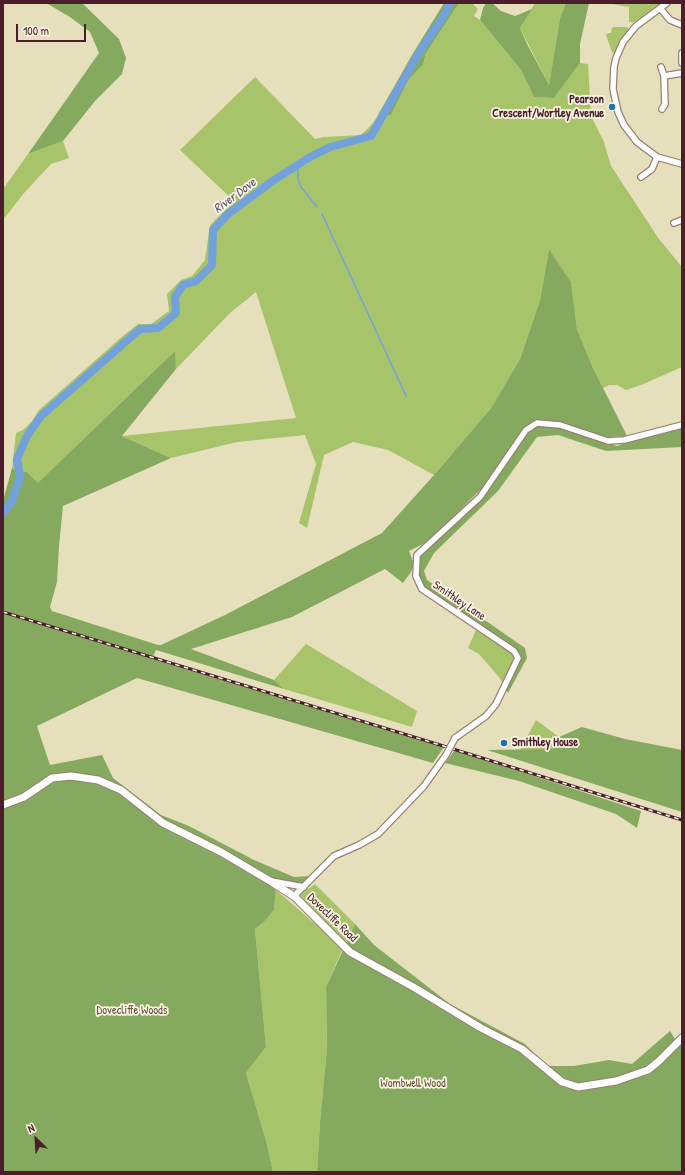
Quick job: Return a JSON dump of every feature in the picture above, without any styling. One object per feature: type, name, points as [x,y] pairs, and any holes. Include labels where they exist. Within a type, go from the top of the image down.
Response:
[{"type":"street","points":[[668,3],[636,26],[623,42],[616,58],[612,79],[615,101],[624,125],[637,142],[657,157],[682,164]]},
{"type":"street","points":[[660,8],[670,20],[682,25]]},
{"type":"street","points":[[682,53],[682,62]]},
{"type":"street","points":[[661,67],[664,76],[665,104],[662,109]]},
{"type":"street","points":[[664,76],[682,73]]},
{"type":"street","points":[[641,177],[652,169],[657,157]]},
{"type":"street","points":[[674,223],[682,220]]},
{"type":"street","name":"Smithley Lane","points":[[295,898],[297,893],[334,856],[359,845],[378,834],[424,786],[446,755],[455,738],[486,716],[496,704],[518,658],[514,651],[422,589],[416,576],[417,555],[480,497],[526,430],[537,423],[560,425],[608,441],[624,440],[682,425]]},
{"type":"street","name":"Dovecliffe Road","points":[[3,805],[24,797],[52,778],[71,776],[98,780],[121,790],[163,823],[221,852],[270,881],[295,898],[350,952],[415,988],[481,1028],[522,1048],[562,1082],[578,1087],[616,1081],[648,1070],[682,1038]]},
{"type":"street","points":[[270,881],[304,887]]},
{"type":"green space","points":[[46,3],[82,3],[119,39],[126,58],[122,74],[95,101],[63,141],[28,154],[99,53],[90,32],[70,17]]},
{"type":"green space","points":[[444,3],[459,3],[426,53],[423,65],[409,79],[391,115],[378,115],[412,55]]},
{"type":"green space","points":[[459,3],[472,3],[478,9],[474,16],[480,20],[521,70],[534,97],[554,98],[580,63],[588,64],[591,116],[604,142],[611,166],[659,239],[682,267],[682,367],[626,390],[617,385],[609,385],[603,388],[577,329],[571,282],[549,249],[540,300],[520,359],[491,408],[434,475],[388,450],[353,442],[324,455],[307,528],[299,523],[316,464],[305,435],[237,442],[171,458],[122,436],[296,418],[256,292],[230,313],[176,369],[174,352],[38,484],[27,472],[12,468],[16,433],[23,430],[32,421],[39,410],[124,335],[138,324],[151,324],[169,311],[167,294],[181,280],[192,276],[205,260],[210,225],[234,201],[180,150],[255,77],[315,139],[323,137],[361,135],[373,123],[378,115],[391,115],[409,79],[423,65],[426,53]]},
{"type":"green space","points":[[486,3],[492,3],[501,11],[515,16],[532,9],[520,28],[549,85],[560,18],[566,3],[589,3],[580,44],[580,63],[554,98],[534,97],[521,70],[480,20]]},
{"type":"green space","points":[[535,3],[566,3],[560,18],[549,85],[520,28]]},
{"type":"green space","points":[[607,3],[646,3],[649,5],[651,3],[661,3],[634,22],[629,22],[629,7]]},
{"type":"green space","points":[[627,27],[629,30],[615,54],[612,52],[606,35],[611,33],[612,28]]},
{"type":"green space","points":[[63,141],[69,158],[51,164],[24,193],[3,220],[3,189],[28,154]]},
{"type":"green space","name":"Dovecliffe Woods","points":[[549,249],[571,282],[577,329],[593,368],[627,436],[607,437],[558,423],[536,422],[485,485],[429,541],[409,551],[414,564],[411,572],[403,583],[385,569],[292,617],[191,649],[274,680],[284,689],[156,650],[152,659],[444,747],[433,763],[137,678],[37,726],[50,765],[102,755],[113,778],[161,815],[189,826],[254,860],[294,877],[310,876],[302,883],[270,878],[263,880],[276,890],[274,910],[265,921],[255,929],[266,1047],[246,1073],[267,1144],[273,1172],[3,1172],[3,501],[12,468],[27,472],[38,483],[175,351],[176,369],[122,436],[171,458],[63,506],[57,582],[50,607],[52,611],[161,645],[225,615],[382,533],[491,408],[520,359],[540,300]]},
{"type":"green space","points":[[538,426],[559,427],[617,446],[682,427],[682,447],[606,451],[558,435],[537,437],[498,491],[434,553],[424,571],[427,580],[525,648],[527,658],[508,693],[505,688],[520,657],[516,649],[425,587],[418,575],[419,556],[482,498],[528,432]]},
{"type":"green space","points":[[476,630],[513,653],[515,658],[504,685],[479,654],[468,648]]},
{"type":"green space","points":[[306,644],[417,711],[412,727],[284,689],[274,680]]},
{"type":"green space","points":[[536,720],[559,737],[554,749],[520,750]]},
{"type":"green space","points":[[582,727],[625,739],[682,750],[682,812],[487,750],[554,749],[559,737]]},
{"type":"green space","points":[[455,750],[641,811],[637,828],[616,814],[519,781],[445,763]]},
{"type":"green space","points":[[315,884],[355,924],[346,943],[300,895]]},
{"type":"green space","points":[[276,890],[343,948],[326,987],[327,1048],[317,1172],[273,1172],[267,1144],[246,1073],[266,1047],[255,929],[265,921],[274,910]]},
{"type":"green space","name":"Wombwell Wood","points":[[355,924],[374,945],[450,1004],[525,1044],[547,1066],[574,1066],[609,1060],[632,1064],[670,1031],[675,1039],[682,1032],[682,1172],[317,1172],[327,1048],[326,987]]},
{"type":"waterway","name":"River Dove","points":[[3,513],[12,501],[20,477],[17,459],[27,436],[41,416],[140,329],[158,328],[176,313],[175,297],[183,285],[196,281],[212,265],[213,230],[228,214],[274,180],[310,157],[330,147],[371,136],[420,51],[443,17],[450,3]]},
{"type":"waterway","points":[[298,165],[298,179],[301,187],[317,207]]},
{"type":"waterway","points":[[322,214],[406,396]]},
{"type":"railway","points":[[3,612],[682,820]]},
{"type":"place","name":"Pearson Crescent/Wortley Avenue","points":[[612,107]]},
{"type":"place","name":"Smithley House","points":[[504,743]]}]
